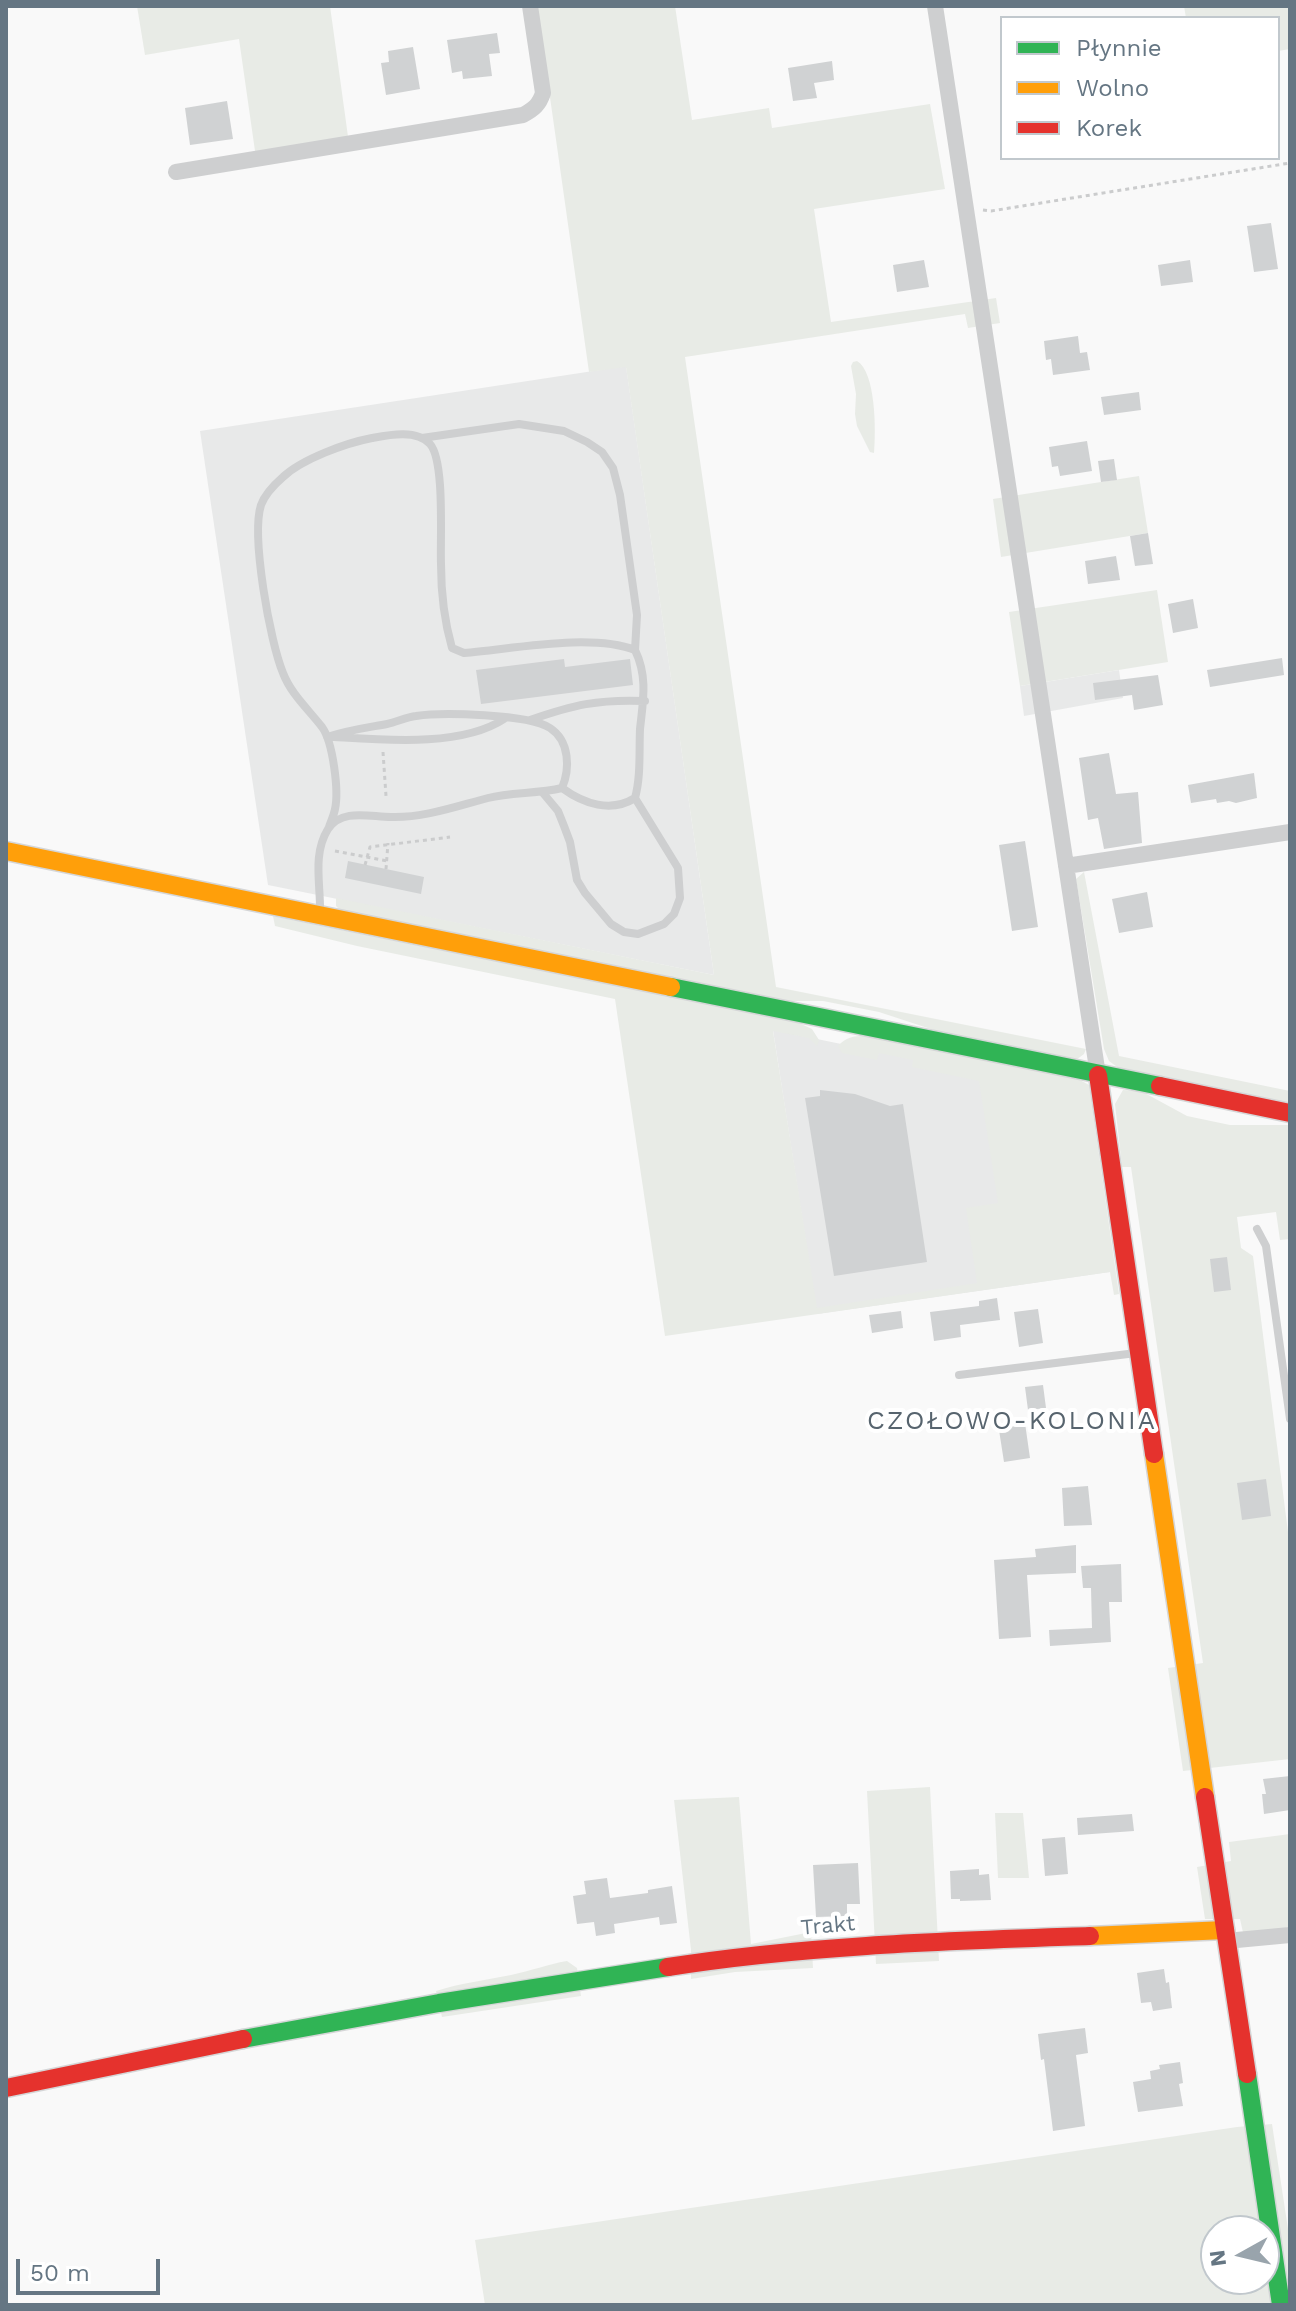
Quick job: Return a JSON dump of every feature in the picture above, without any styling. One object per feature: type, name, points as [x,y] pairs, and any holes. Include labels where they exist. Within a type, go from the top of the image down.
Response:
[{"type":"street","points":[[176,172],[523,115],[534,109],[543,93],[530,6]]},
{"type":"street","points":[[935,6],[1141,1353],[1281,2305]]},
{"type":"street","points":[[1066,866],[1290,832]]},
{"type":"street","points":[[6,851],[1290,1113]]},
{"type":"street","name":"Trakt","points":[[6,2088],[439,2003],[711,1960],[913,1943],[1290,1935]]},
{"type":"lane","points":[[421,438],[519,424],[564,431],[602,452],[613,468],[620,495],[637,615],[635,650],[641,662],[645,701],[640,728],[638,787],[635,798],[624,805],[608,807],[572,796],[562,788]]},
{"type":"lane","points":[[320,916],[320,847],[335,808],[336,791],[324,729],[298,700],[283,675],[276,653],[258,531],[261,505],[287,473],[331,451],[360,441],[406,434],[421,438],[431,444],[436,458],[442,521],[445,624],[452,648],[464,653],[590,642],[621,644],[635,650]]},
{"type":"lane","points":[[530,720],[577,704],[645,701]]},
{"type":"lane","points":[[327,737],[354,728],[388,724],[415,716],[451,713],[530,720],[550,728],[562,742],[568,761],[568,775],[562,788]]},
{"type":"lane","points":[[327,737],[383,740],[448,737],[492,727],[505,718]]},
{"type":"lane","points":[[329,827],[343,816],[394,818],[490,798],[562,788]]},
{"type":"lane","points":[[543,793],[558,811],[570,842],[577,880],[585,893],[611,924],[624,932],[638,934],[664,924],[674,914],[680,898],[678,868],[635,798]]},
{"type":"lane","points":[[1257,1229],[1266,1246],[1290,1419]]},
{"type":"lane","points":[[959,1375],[1141,1353]]},
{"type":"path","points":[[967,208],[991,211],[1290,163]]},
{"type":"path","points":[[383,740],[386,796]]},
{"type":"path","points":[[365,865],[370,847],[450,837]]},
{"type":"path","points":[[386,869],[388,844]]},
{"type":"path","points":[[320,847],[387,861]]},
{"type":"shaded area","points":[[137,6],[330,6],[350,151],[257,165],[239,39],[145,55]]},
{"type":"shaded area","points":[[537,6],[675,6],[692,120],[769,108],[772,128],[930,104],[945,189],[814,209],[831,322],[996,298],[1000,323],[968,328],[965,314],[685,357],[776,987],[1086,1049],[1076,1060],[946,1034],[879,1012],[823,1001],[786,1001],[341,911],[336,906],[336,898],[714,975],[626,367],[589,372]]},
{"type":"shaded area","points":[[1184,6],[1290,6],[1290,49],[1280,51],[1280,16],[1186,16]]},
{"type":"shaded area","points":[[857,361],[868,377],[871,389],[875,417],[874,453],[870,452],[857,426],[851,366]]},
{"type":"shaded area","points":[[626,366],[714,975],[268,885],[200,431]]},
{"type":"shaded area","points":[[1139,476],[1148,533],[1001,557],[993,499]]},
{"type":"shaded area","points":[[1157,590],[1168,662],[1020,686],[1009,612]]},
{"type":"shaded area","points":[[1119,670],[1123,698],[1024,716],[1020,686]]},
{"type":"shaded area","points":[[1084,872],[1119,1056],[1290,1091],[1290,1104],[1120,1069],[1109,1061],[1104,1049],[1076,879]]},
{"type":"shaded area","points":[[273,916],[799,1023],[812,1029],[819,1040],[817,1046],[809,1038],[773,1031],[817,1308],[977,1283],[966,1208],[998,1203],[979,1081],[912,1067],[913,1060],[879,1053],[877,1060],[842,1053],[838,1046],[841,1043],[865,1036],[1080,1080],[1089,1085],[1119,1294],[1114,1295],[1110,1272],[665,1336],[615,999],[357,946],[275,926]]},
{"type":"shaded area","points":[[773,1030],[1085,1094],[1110,1272],[817,1314]]},
{"type":"shaded area","points":[[1123,1090],[1141,1091],[1187,1116],[1230,1125],[1290,1125],[1290,1239],[1280,1240],[1276,1212],[1237,1217],[1241,1248],[1253,1256],[1290,1548],[1290,1759],[1183,1771],[1168,1668],[1203,1663],[1131,1167],[1122,1167],[1115,1104]]},
{"type":"shaded area","points":[[930,1787],[939,1961],[876,1964],[867,1791]]},
{"type":"shaded area","points":[[739,1797],[751,1944],[811,1932],[813,1968],[735,1972],[691,1979],[691,1950],[674,1800]]},
{"type":"shaded area","points":[[995,1813],[1023,1813],[1029,1878],[998,1878]]},
{"type":"shaded area","points":[[1290,1834],[1290,1926],[1246,1946],[1240,1919],[1205,1919],[1197,1867],[1231,1861],[1229,1842]]},
{"type":"shaded area","points":[[567,1961],[577,1968],[581,1996],[442,2017],[436,1991]]},
{"type":"shaded area","points":[[1272,2124],[1290,2242],[1290,2305],[485,2305],[475,2240]]},
{"type":"building","points":[[497,33],[500,53],[489,54],[492,76],[463,79],[462,71],[452,73],[447,40]]},
{"type":"building","points":[[413,47],[420,89],[386,95],[381,63],[389,62],[388,51]]},
{"type":"building","points":[[832,61],[834,80],[814,83],[817,98],[793,101],[788,68]]},
{"type":"building","points":[[227,101],[233,139],[190,145],[185,108]]},
{"type":"building","points":[[1271,223],[1278,269],[1254,272],[1247,226]]},
{"type":"building","points":[[924,260],[929,287],[897,292],[893,265]]},
{"type":"building","points":[[1190,260],[1193,282],[1161,286],[1158,265]]},
{"type":"building","points":[[1078,336],[1080,353],[1087,352],[1090,370],[1053,375],[1051,359],[1046,360],[1044,341]]},
{"type":"building","points":[[1139,392],[1141,410],[1104,415],[1101,397]]},
{"type":"building","points":[[1087,441],[1092,471],[1060,476],[1058,466],[1052,467],[1049,447]]},
{"type":"building","points":[[1114,459],[1117,480],[1101,482],[1098,461]]},
{"type":"building","points":[[1148,533],[1153,564],[1135,566],[1130,536]]},
{"type":"building","points":[[1116,556],[1120,580],[1088,584],[1085,561]]},
{"type":"building","points":[[1193,599],[1198,628],[1173,633],[1168,604]]},
{"type":"building","points":[[1282,658],[1284,675],[1210,687],[1207,670]]},
{"type":"building","points":[[564,659],[565,667],[630,659],[633,685],[481,704],[476,670]]},
{"type":"building","points":[[1158,675],[1163,705],[1134,710],[1132,695],[1095,700],[1093,683]]},
{"type":"building","points":[[1109,753],[1116,794],[1138,792],[1142,843],[1104,849],[1098,818],[1088,820],[1079,758]]},
{"type":"building","points":[[1254,773],[1257,798],[1236,803],[1217,803],[1216,799],[1191,803],[1188,785]]},
{"type":"building","points":[[1025,841],[1038,927],[1012,931],[999,845]]},
{"type":"building","points":[[348,861],[424,877],[421,894],[345,878]]},
{"type":"building","points":[[1147,892],[1153,927],[1119,933],[1112,899]]},
{"type":"building","points":[[820,1090],[855,1094],[890,1106],[903,1104],[927,1262],[834,1276],[805,1098],[820,1096]]},
{"type":"building","points":[[1227,1257],[1231,1290],[1214,1292],[1210,1259]]},
{"type":"building","points":[[997,1298],[1000,1320],[960,1325],[961,1337],[934,1341],[930,1312],[979,1306],[979,1301]]},
{"type":"building","points":[[1038,1309],[1043,1343],[1019,1347],[1014,1312]]},
{"type":"building","points":[[901,1311],[903,1328],[872,1333],[869,1315]]},
{"type":"building","points":[[1043,1385],[1046,1408],[1028,1410],[1025,1387]]},
{"type":"building","points":[[1025,1423],[1030,1458],[1004,1462],[999,1430],[1010,1428],[1012,1424]]},
{"type":"building","points":[[1266,1479],[1271,1516],[1242,1520],[1237,1483]]},
{"type":"building","points":[[1088,1486],[1092,1525],[1064,1526],[1062,1488]]},
{"type":"building","points":[[1076,1545],[1076,1573],[1027,1575],[1031,1637],[999,1639],[994,1560],[1036,1557],[1035,1549]]},
{"type":"building","points":[[1121,1564],[1122,1602],[1109,1602],[1111,1642],[1050,1646],[1049,1630],[1092,1628],[1091,1588],[1083,1588],[1081,1566]]},
{"type":"building","points":[[1290,1776],[1290,1810],[1264,1814],[1262,1794],[1266,1794],[1263,1779]]},
{"type":"building","points":[[1132,1814],[1134,1831],[1078,1835],[1077,1818]]},
{"type":"building","points":[[1065,1837],[1068,1874],[1045,1876],[1042,1839]]},
{"type":"building","points":[[858,1863],[860,1904],[847,1904],[847,1916],[816,1917],[813,1865]]},
{"type":"building","points":[[979,1869],[979,1875],[989,1874],[991,1900],[951,1899],[950,1871]]},
{"type":"building","points":[[607,1878],[610,1898],[672,1886],[677,1923],[660,1925],[659,1917],[614,1924],[615,1933],[596,1936],[594,1922],[577,1924],[573,1896],[586,1894],[584,1881]]},
{"type":"building","points":[[1164,1969],[1172,2008],[1153,2011],[1151,2002],[1141,2003],[1137,1973]]},
{"type":"building","points":[[1085,2028],[1088,2053],[1076,2055],[1085,2126],[1053,2131],[1038,2034]]},
{"type":"building","points":[[1180,2062],[1183,2083],[1179,2084],[1183,2106],[1138,2112],[1133,2082],[1151,2079],[1150,2071],[1160,2069],[1159,2065]]},
{"type":"traffic: fast","points":[[671,987],[1160,1086]]},
{"type":"traffic: fast","points":[[243,2039],[439,2003],[668,1967]]},
{"type":"traffic: fast","points":[[1247,2074],[1281,2305]]},
{"type":"traffic: slow","points":[[6,851],[671,987]]},
{"type":"traffic: slow","points":[[1154,1454],[1205,1797]]},
{"type":"traffic: slow","points":[[1090,1936],[1225,1930]]},
{"type":"traffic: jam","points":[[1098,1075],[1154,1454]]},
{"type":"traffic: jam","points":[[1160,1086],[1290,1113]]},
{"type":"traffic: jam","points":[[1205,1797],[1247,2074]]},
{"type":"traffic: jam","points":[[668,1967],[826,1949],[1090,1936]]},
{"type":"traffic: jam","points":[[6,2088],[243,2039]]},
{"type":"district","name":"CZOŁOWO-KOLONIA","points":[[1012,1421]]}]
